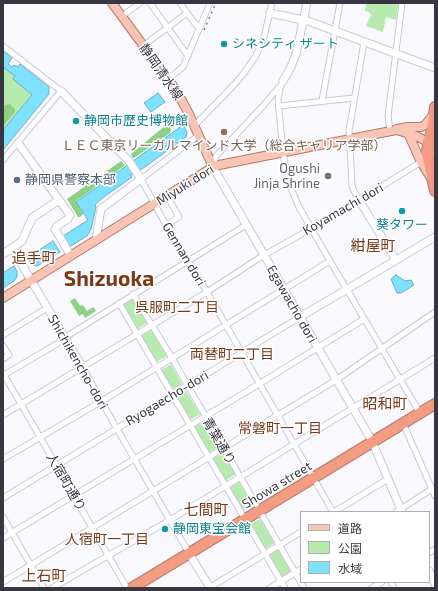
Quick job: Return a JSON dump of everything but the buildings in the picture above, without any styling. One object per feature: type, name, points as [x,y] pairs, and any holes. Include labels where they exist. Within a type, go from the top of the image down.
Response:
[{"type":"highway","points":[[434,111],[432,144],[435,154]]},
{"type":"highway","points":[[432,144],[427,153],[435,191]]},
{"type":"highway","name":"Showa street","points":[[132,588],[435,404]]},
{"type":"main road","name":"静岡清水線","points":[[112,3],[180,97],[213,167]]},
{"type":"main road","points":[[393,130],[408,127],[421,127],[425,125],[434,111]]},
{"type":"main road","name":"Miyuki dori","points":[[3,298],[213,167],[228,162],[348,140],[393,130],[408,133],[432,144]]},
{"type":"main road","points":[[408,133],[421,162],[432,179]]},
{"type":"street","points":[[121,17],[140,3]]},
{"type":"street","points":[[150,3],[188,56]]},
{"type":"street","points":[[180,3],[199,29]]},
{"type":"street","points":[[213,167],[216,156],[263,106],[283,81],[290,69],[296,54],[307,3]]},
{"type":"street","points":[[322,101],[340,3]]},
{"type":"street","points":[[393,130],[388,116],[402,3]]},
{"type":"street","points":[[168,79],[181,70],[209,4]]},
{"type":"street","points":[[194,126],[218,102],[249,66],[260,47],[270,13],[271,4]]},
{"type":"street","points":[[144,46],[188,13]]},
{"type":"street","points":[[270,13],[304,20],[435,68]]},
{"type":"street","points":[[364,42],[348,131],[352,189],[396,260]]},
{"type":"street","points":[[3,46],[61,91],[129,161],[139,176]]},
{"type":"street","points":[[283,81],[279,94],[283,152],[290,185],[299,206],[330,261],[399,380],[420,413]]},
{"type":"street","points":[[3,160],[61,91]]},
{"type":"street","points":[[280,106],[354,98]]},
{"type":"street","points":[[96,240],[100,210],[139,176],[199,135]]},
{"type":"street","points":[[18,143],[70,216],[56,227],[56,231],[71,256]]},
{"type":"street","name":"Koyamachi dori","points":[[3,415],[207,292],[264,255],[421,162]]},
{"type":"street","name":"Egawacho dori","points":[[213,167],[372,441],[400,511]]},
{"type":"street","name":"Gennan dori","points":[[139,176],[166,225],[207,292],[333,511]]},
{"type":"street","points":[[166,225],[180,217],[167,196]]},
{"type":"street","points":[[3,254],[22,240],[32,218],[59,200]]},
{"type":"street","points":[[4,374],[65,338],[133,294],[246,225]]},
{"type":"street","name":"Ryogaecho-dori","points":[[3,498],[300,317],[435,237]]},
{"type":"street","name":"Shichikencho-dori","points":[[12,248],[30,281],[83,368],[209,588]]},
{"type":"street","points":[[3,459],[41,438],[157,368],[330,261]]},
{"type":"street","name":"青葉通り","points":[[133,294],[172,358],[300,581]]},
{"type":"street","name":"青葉通り","points":[[119,303],[244,520],[285,588]]},
{"type":"street","points":[[3,334],[47,308]]},
{"type":"street","points":[[3,582],[336,380],[435,312]]},
{"type":"street","points":[[3,538],[190,424],[259,384],[364,318]]},
{"type":"street","points":[[3,346],[9,355],[3,359]]},
{"type":"street","points":[[52,588],[170,520],[239,476],[353,409],[435,358]]},
{"type":"street","name":"人宿町通り","points":[[4,374],[127,588]]},
{"type":"street","points":[[403,423],[435,496]]},
{"type":"street","points":[[336,511],[388,479]]},
{"type":"street","points":[[400,511],[432,489]]},
{"type":"street","points":[[3,517],[44,588]]},
{"type":"street","points":[[209,588],[300,533]]},
{"type":"street","points":[[270,588],[300,570]]},
{"type":"street","points":[[430,573],[435,584]]},
{"type":"green space","points":[[366,3],[394,3],[398,5],[396,20],[386,17],[383,32],[366,26],[371,15],[369,12],[365,11]]},
{"type":"green space","points":[[3,67],[15,76],[14,79],[32,95],[3,130]]},
{"type":"green space","points":[[10,104],[15,109],[15,112],[3,126],[3,108],[5,105]]},
{"type":"green space","points":[[166,125],[169,126],[171,130],[170,133],[133,158],[131,154]]},
{"type":"green space","points":[[121,161],[125,165],[124,166],[76,201],[83,214],[78,217],[67,199]]},
{"type":"green space","points":[[75,298],[80,306],[83,305],[87,311],[93,307],[96,311],[85,318],[83,314],[79,316],[70,301]]},
{"type":"green space","points":[[133,298],[147,323],[137,329],[122,305]]},
{"type":"green space","points":[[151,330],[167,356],[156,362],[141,336]]},
{"type":"green space","points":[[171,364],[182,384],[172,390],[161,370]]},
{"type":"green space","points":[[186,391],[200,414],[190,420],[176,397]]},
{"type":"green space","points":[[205,421],[220,446],[208,453],[193,428]]},
{"type":"green space","points":[[223,453],[236,474],[225,481],[212,459]]},
{"type":"green space","points":[[239,482],[253,505],[242,511],[229,488]]},
{"type":"green space","points":[[260,519],[275,543],[265,549],[250,524]]},
{"type":"green space","points":[[278,549],[292,571],[281,577],[268,555]]},
{"type":"water","points":[[3,51],[12,58],[8,64],[12,67],[14,65],[18,67],[20,64],[49,87],[49,94],[3,150],[3,130],[32,95],[13,79],[15,76],[3,67]]},
{"type":"water","points":[[158,93],[165,102],[151,112],[144,103]]},
{"type":"water","points":[[183,125],[187,132],[186,137],[142,169],[131,175],[132,177],[101,199],[95,205],[96,207],[91,229],[87,236],[69,247],[63,236],[88,220],[76,202]]},
{"type":"water","points":[[53,241],[60,252],[39,265],[36,266],[30,263],[27,258]]},
{"type":"water","points":[[14,266],[17,271],[17,277],[14,281],[3,288],[3,273]]},
{"type":"water","points":[[396,275],[405,281],[411,280],[414,285],[401,293],[397,293],[391,279]]},
{"type":"railway","points":[[204,30],[216,3]]},
{"type":"place","name":"シネシティ ザート","points":[[224,44]]},
{"type":"place","name":"静岡市歴史博物館","points":[[76,121]]},
{"type":"place","name":"ＬＥＣ東京リーガルマインド大学（総合キャリア学部）","points":[[224,132]]},
{"type":"place","name":"Ogushi Jinja Shrine","points":[[328,176]]},
{"type":"place","name":"静岡県警察本部","points":[[17,180]]},
{"type":"place","name":"葵タワー","points":[[402,211]]},
{"type":"place","name":"静岡東宝会館","points":[[165,529]]},
{"type":"district","name":"紺屋町","points":[[373,246]]},
{"type":"district","name":"追手町","points":[[34,258]]},
{"type":"district","name":"Shizuoka","points":[[109,279]]},
{"type":"district","name":"呉服町二丁目","points":[[177,307]]},
{"type":"district","name":"両替町二丁目","points":[[232,354]]},
{"type":"district","name":"昭和町","points":[[385,404]]},
{"type":"district","name":"常磐町一丁目","points":[[280,428]]},
{"type":"district","name":"七間町","points":[[206,510]]},
{"type":"district","name":"人宿町一丁目","points":[[107,539]]},
{"type":"district","name":"上石町","points":[[44,576]]}]
